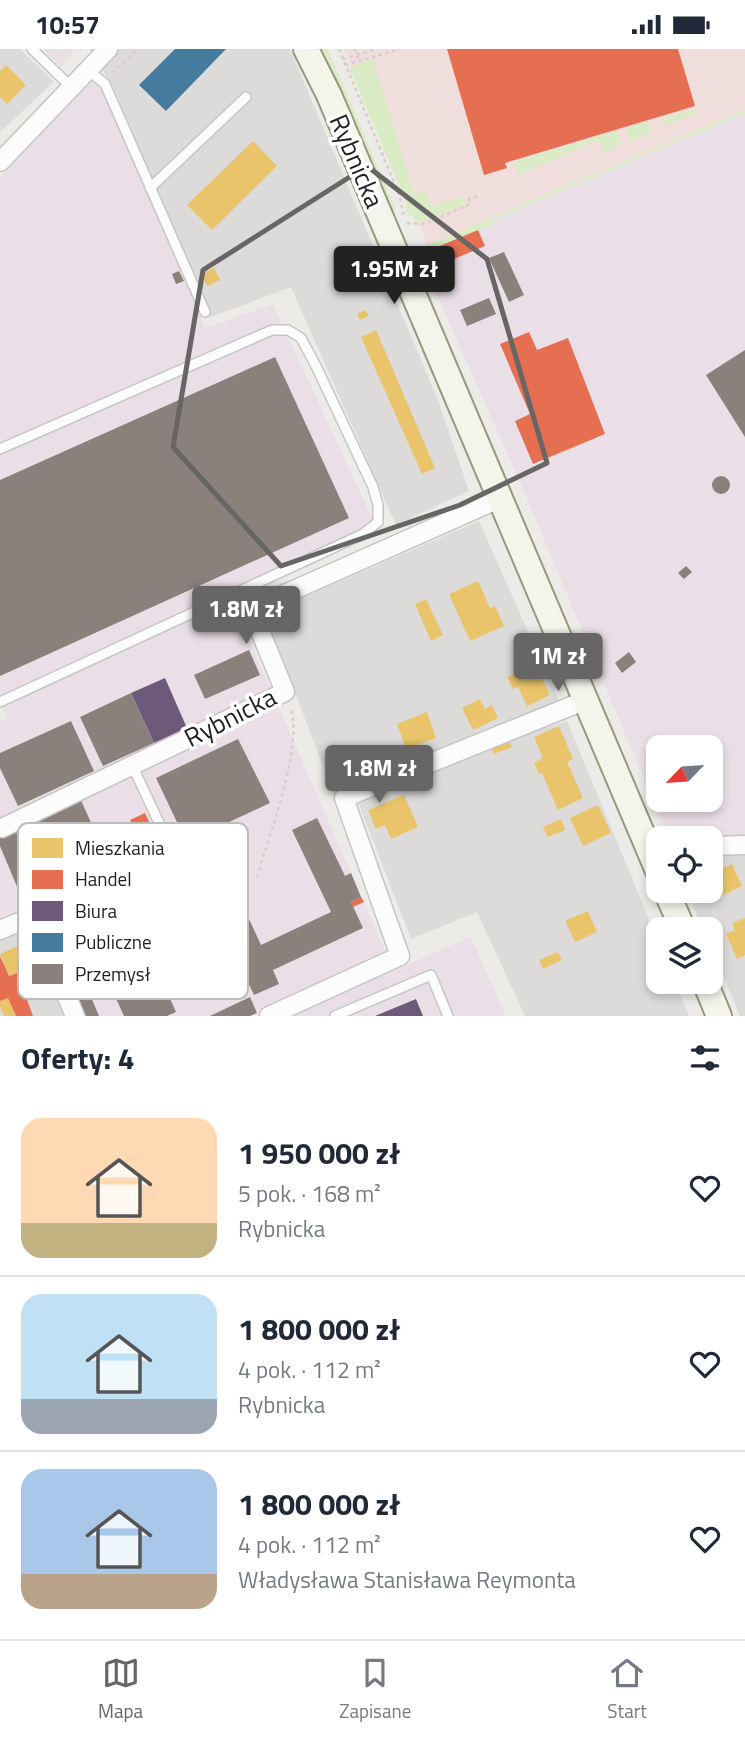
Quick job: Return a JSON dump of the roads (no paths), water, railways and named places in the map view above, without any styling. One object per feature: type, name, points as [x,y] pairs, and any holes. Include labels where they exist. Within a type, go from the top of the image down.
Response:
[{"type":"street","name":"Rybnicka","points":[[306,49],[329,95],[586,700],[646,832]]},
{"type":"street","name":"Rybnicka","points":[[316,49],[329,95]]},
{"type":"street","points":[[0,162],[97,56]]},
{"type":"street","name":"Rybnicka","points":[[2,828],[285,692],[251,609],[501,498]]},
{"type":"street","points":[[269,1016],[400,956],[344,798],[586,700]]},
{"type":"street","points":[[723,846],[745,845]]},
{"type":"street","points":[[0,930],[18,922]]},
{"type":"street","points":[[710,994],[719,1016]]},
{"type":"street","points":[[68,999],[75,1016]]},
{"type":"lane","points":[[32,49],[71,87]]},
{"type":"lane","points":[[97,56],[105,84],[205,312]]},
{"type":"lane","points":[[150,188],[246,97]]},
{"type":"lane","points":[[0,449],[272,330],[288,330],[301,338],[316,366],[373,487],[378,505],[378,522],[363,534],[0,702]]},
{"type":"lane","points":[[132,765],[159,823]]},
{"type":"lane","points":[[335,1016],[431,975],[447,1016]]}]
